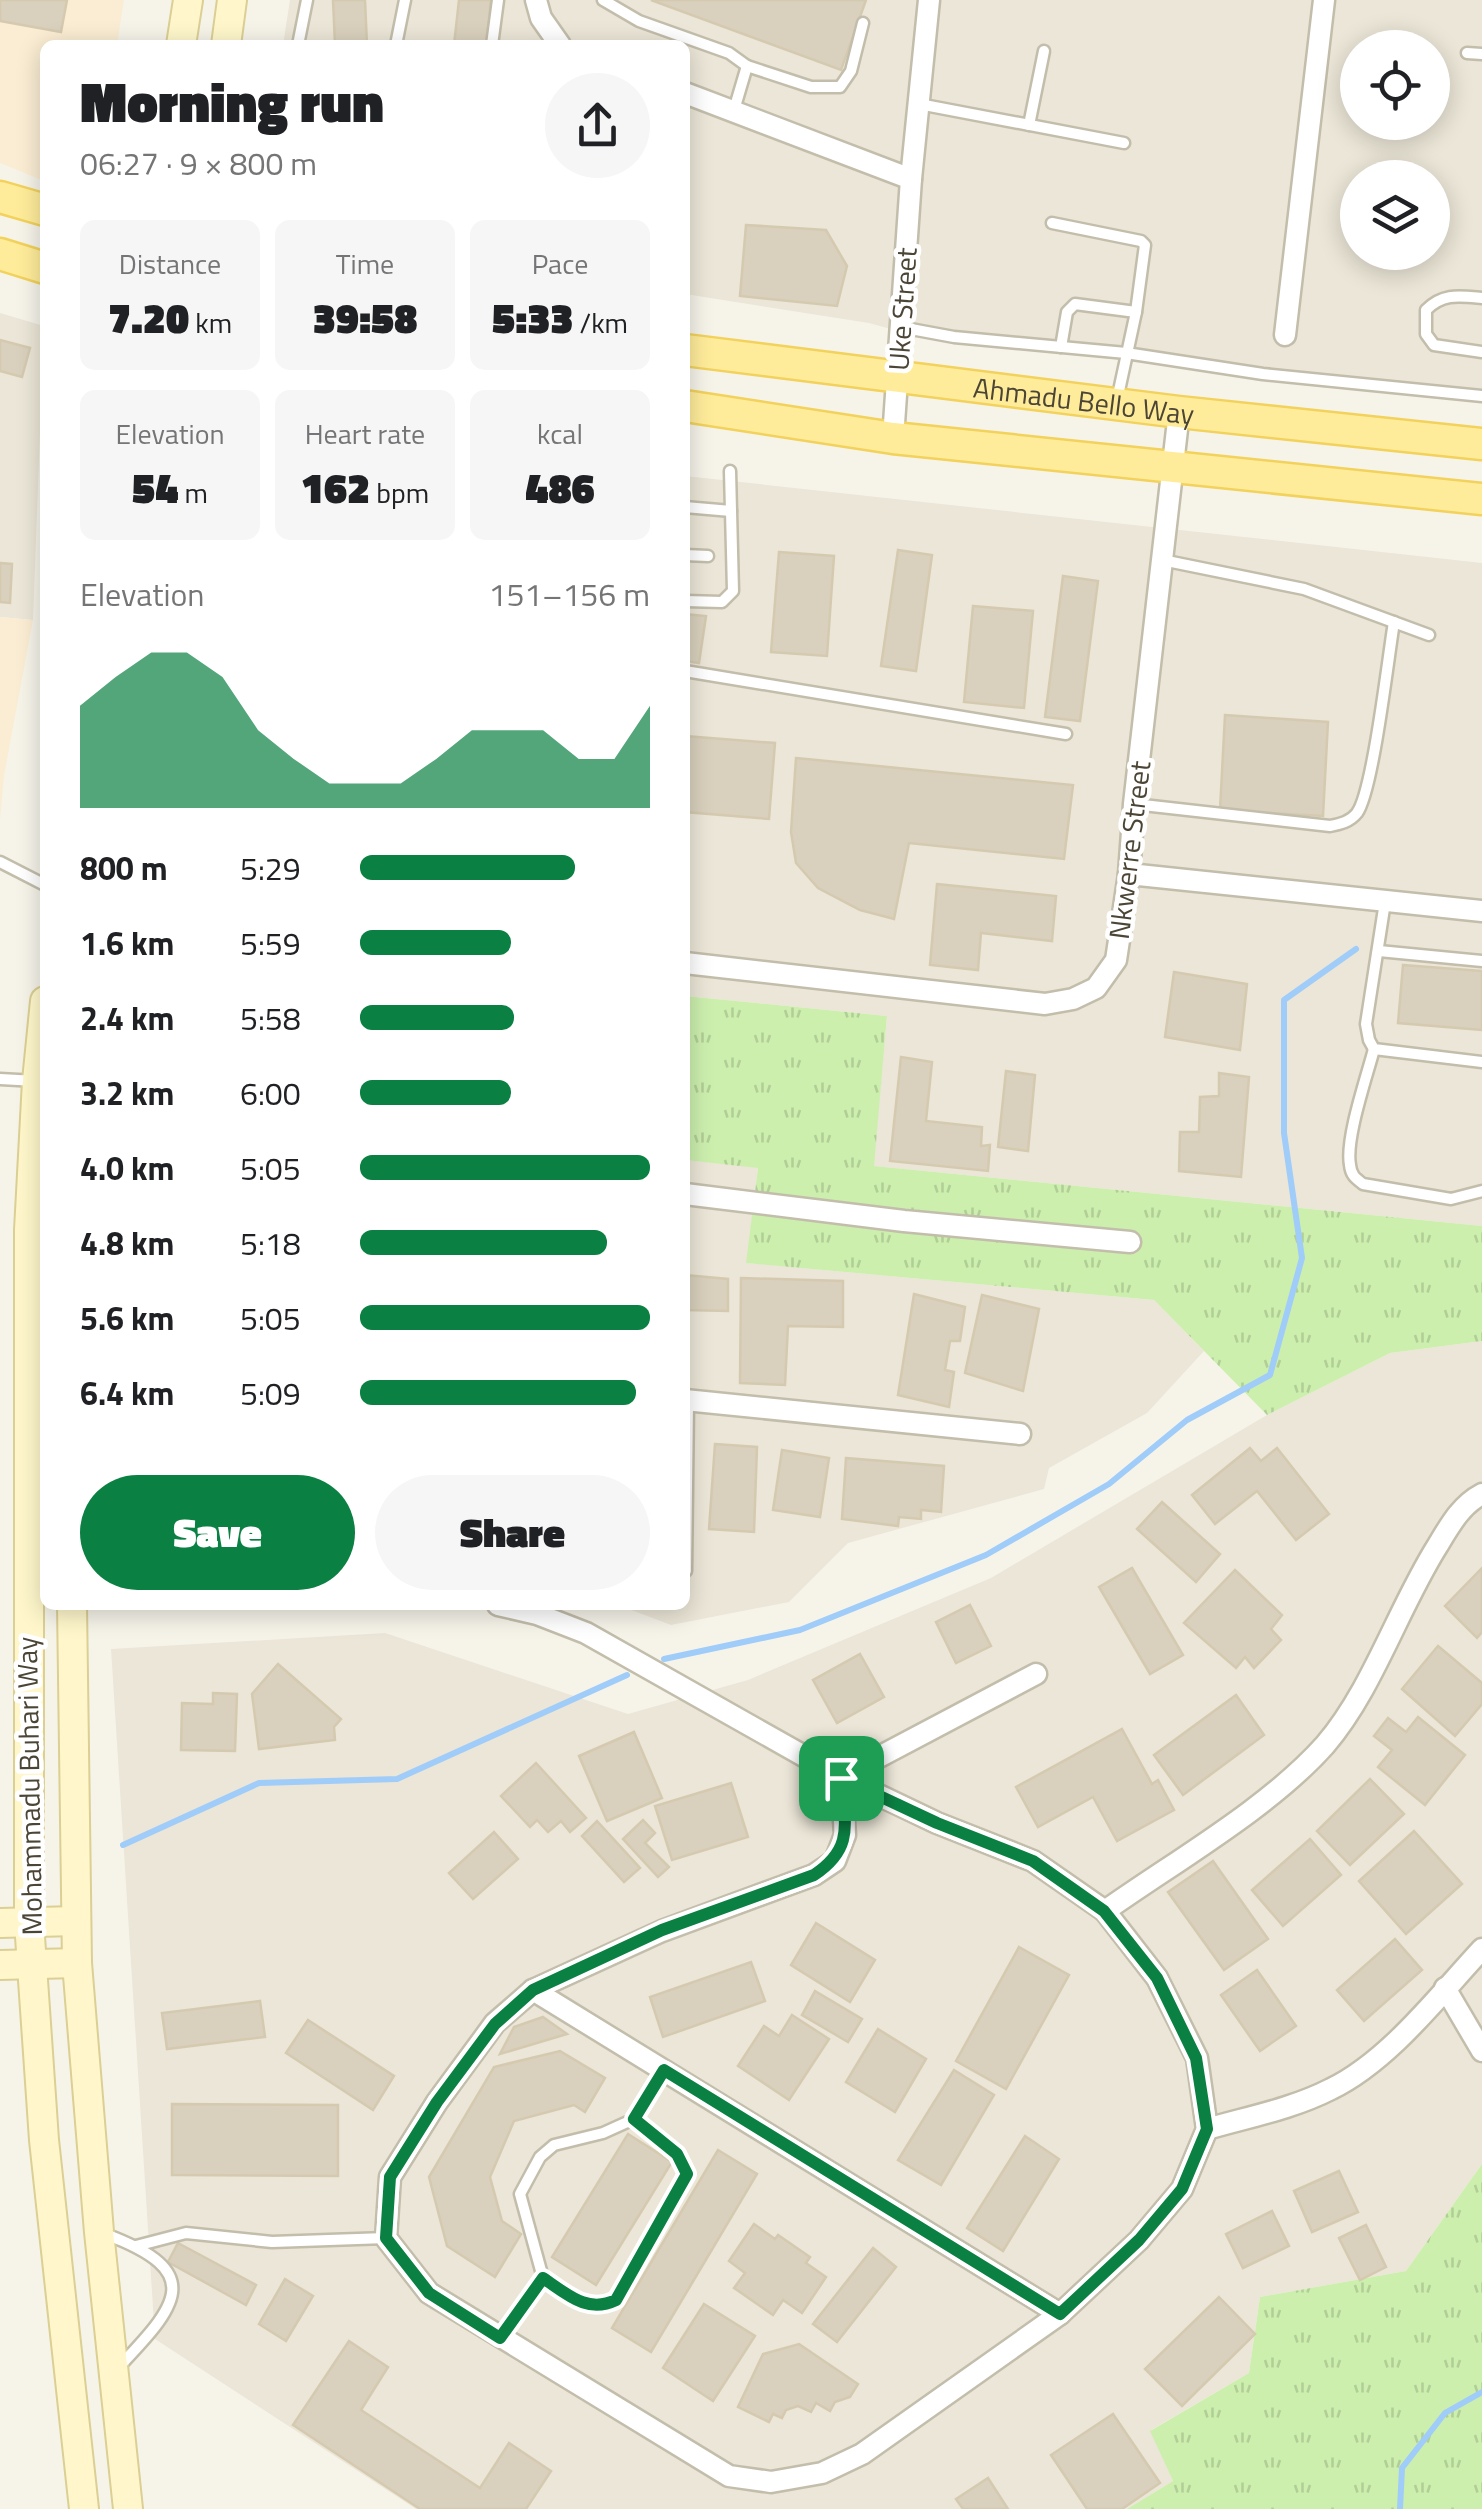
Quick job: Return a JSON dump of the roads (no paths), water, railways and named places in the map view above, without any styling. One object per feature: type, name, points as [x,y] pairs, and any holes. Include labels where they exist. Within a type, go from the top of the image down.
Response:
[{"type":"main road","points":[[182,40],[188,0]]},
{"type":"main road","points":[[227,40],[232,0]]},
{"type":"main road","points":[[0,197],[40,207]]},
{"type":"main road","points":[[0,254],[40,268]]},
{"type":"main road","name":"Ahmadu Bello Way","points":[[690,351],[1116,405],[1482,444]]},
{"type":"main road","name":"Ahmadu Bello Way","points":[[690,407],[893,438],[1482,499]]},
{"type":"main road","name":"Mohammadu Buhari Way","points":[[40,1051],[29,1230],[36,1572],[29,1922],[44,2140],[84,2509]]},
{"type":"main road","name":"Mohammadu Buhari Way","points":[[72,1610],[77,1963],[99,2232],[128,2509]]},
{"type":"main road","points":[[0,1924],[75,1921]]},
{"type":"main road","points":[[0,1964],[77,1963]]},
{"type":"street","points":[[536,0],[541,18],[556,40]]},
{"type":"street","name":"Uke Street","points":[[893,438],[911,180],[929,0]]},
{"type":"street","points":[[1285,335],[1324,0]]},
{"type":"street","points":[[690,95],[911,180]]},
{"type":"street","name":"Nkwerre Street","points":[[690,964],[1045,1004],[1072,999],[1096,988],[1116,960],[1129,874],[1179,412]]},
{"type":"street","points":[[1129,874],[1482,911]]},
{"type":"street","points":[[690,1195],[886,1219],[1130,1242]]},
{"type":"street","points":[[690,1400],[1020,1434]]},
{"type":"street","points":[[1104,1911],[1248,1811],[1326,1744],[1372,1672],[1426,1564],[1465,1504],[1482,1494]]},
{"type":"street","points":[[520,1610],[586,1634],[841,1778],[937,1823],[1033,1861],[1104,1911],[1157,1978],[1196,2058],[1207,2129],[1182,2189],[1139,2240],[1060,2314],[862,2454],[822,2474],[771,2482],[729,2476],[429,2293],[386,2238],[390,2177],[437,2102],[495,2024],[533,1990],[662,1930],[814,1875],[834,1861],[845,1835],[841,1778]]},
{"type":"street","points":[[841,1778],[1036,1674]]},
{"type":"street","points":[[1207,2129],[1289,2106],[1332,2089],[1362,2071],[1482,1948]]},
{"type":"street","points":[[1445,1988],[1482,2051]]},
{"type":"street","points":[[533,1990],[1060,2314]]},
{"type":"lane","points":[[299,40],[307,0]]},
{"type":"lane","points":[[397,40],[405,0]]},
{"type":"lane","points":[[493,40],[498,0]]},
{"type":"lane","points":[[603,0],[639,21],[729,53],[747,66],[811,87],[840,87],[851,71],[863,23]]},
{"type":"lane","points":[[1030,125],[1044,51]]},
{"type":"lane","points":[[1467,52],[1482,54]]},
{"type":"lane","points":[[734,110],[747,66]]},
{"type":"lane","points":[[918,104],[1124,143]]},
{"type":"lane","points":[[1052,223],[1141,241],[1145,257],[1116,405]]},
{"type":"lane","points":[[1482,298],[1444,296],[1426,310],[1426,334],[1434,345],[1482,352]]},
{"type":"lane","points":[[1061,347],[1066,312],[1076,304],[1136,312]]},
{"type":"lane","points":[[900,327],[954,337],[1126,353],[1264,374],[1482,396]]},
{"type":"lane","points":[[690,601],[713,603],[730,597],[733,591],[730,471]]},
{"type":"lane","points":[[690,507],[732,511]]},
{"type":"lane","points":[[690,554],[708,556]]},
{"type":"lane","points":[[1162,560],[1304,589],[1428,635]]},
{"type":"lane","points":[[1134,804],[1330,826],[1344,824],[1355,816],[1366,787],[1394,622]]},
{"type":"lane","points":[[690,672],[1066,734]]},
{"type":"lane","points":[[0,862],[40,882]]},
{"type":"lane","points":[[1385,901],[1366,1024],[1374,1049],[1348,1162],[1353,1177],[1363,1184],[1451,1199],[1482,1190]]},
{"type":"lane","points":[[1378,951],[1482,961]]},
{"type":"lane","points":[[1374,1049],[1482,1062]]},
{"type":"lane","points":[[0,1079],[37,1081]]},
{"type":"lane","points":[[634,2119],[677,2154],[687,2174],[616,2300],[604,2306],[586,2306],[543,2278],[520,2194],[540,2157],[554,2145],[602,2133],[634,2119],[664,2070]]},
{"type":"lane","points":[[99,2232],[136,2246],[167,2269],[172,2298],[157,2327],[113,2373]]},
{"type":"lane","points":[[136,2246],[186,2233],[272,2242],[386,2238]]},
{"type":"lane","points":[[500,2338],[543,2278]]},
{"type":"waterway","points":[[664,1659],[800,1630],[986,1555],[1109,1484],[1187,1420],[1270,1375],[1302,1258],[1284,1133],[1284,1000],[1356,949]]},
{"type":"waterway","points":[[123,1845],[259,1783],[397,1779],[627,1675]]},
{"type":"waterway","points":[[1400,2509],[1402,2468],[1445,2413],[1482,2392]]}]
